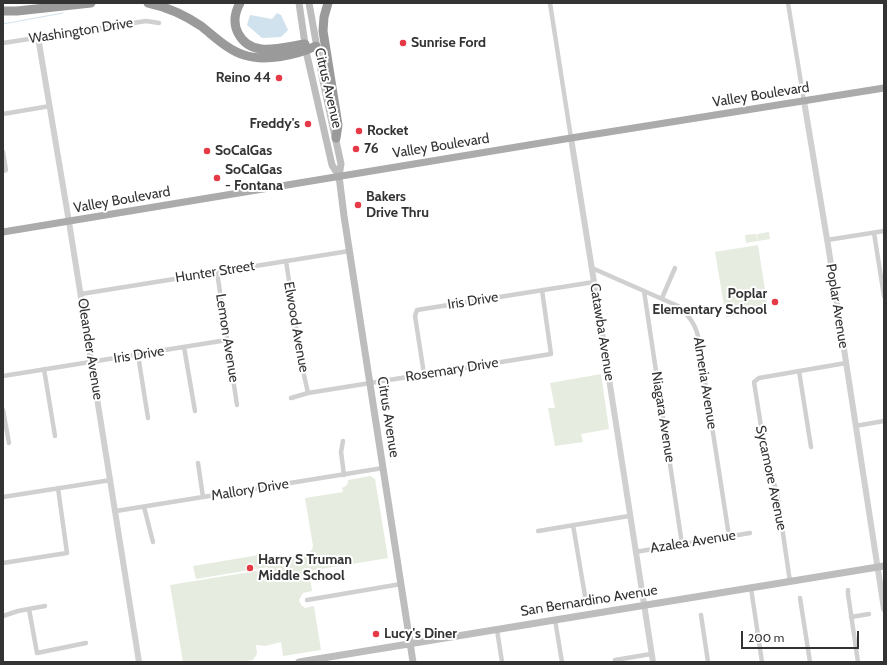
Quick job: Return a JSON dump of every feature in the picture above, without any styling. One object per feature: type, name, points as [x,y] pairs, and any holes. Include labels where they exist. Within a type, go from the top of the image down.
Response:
[{"type":"highway","points":[[3,8],[28,3]]},
{"type":"highway","points":[[3,11],[17,11],[91,3]]},
{"type":"highway","points":[[148,3],[168,8],[187,17],[229,48],[245,56],[264,58],[295,54],[306,47]]},
{"type":"highway","points":[[240,3],[235,14],[237,30],[242,39],[250,46],[266,50],[316,46]]},
{"type":"highway","points":[[328,3],[324,17],[323,31],[338,125],[336,138]]},
{"type":"main road","name":"Citrus Avenue","points":[[299,3],[306,47],[332,165],[339,176]]},
{"type":"main road","name":"Citrus Avenue","points":[[308,3],[341,164],[339,176],[349,251],[413,662]]},
{"type":"main road","name":"Valley Boulevard","points":[[3,232],[884,88]]},
{"type":"main road","name":"San Bernardino Avenue","points":[[299,662],[881,567]]},
{"type":"street","name":"Catawba Avenue","points":[[550,3],[653,662]]},
{"type":"street","name":"Poplar Avenue","points":[[788,3],[856,426],[881,567],[884,609]]},
{"type":"street","name":"Washington Drive","points":[[3,43],[146,21],[158,23]]},
{"type":"street","name":"Oleander Avenue","points":[[38,37],[70,222],[139,662]]},
{"type":"street","points":[[3,114],[50,106]]},
{"type":"street","points":[[3,152],[6,170],[3,171]]},
{"type":"street","points":[[827,240],[884,231]]},
{"type":"street","points":[[874,233],[884,296]]},
{"type":"street","name":"Hunter Street","points":[[81,294],[349,251]]},
{"type":"street","name":"Elwood Avenue","points":[[286,261],[302,366],[308,393]]},
{"type":"street","name":"Almeria Avenue","points":[[592,268],[678,306],[685,312],[692,322],[697,332],[729,536]]},
{"type":"street","points":[[662,298],[674,268]]},
{"type":"street","name":"Lemon Avenue","points":[[217,272],[237,405]]},
{"type":"street","name":"Iris Drive","points":[[424,374],[415,316],[417,310],[594,282]]},
{"type":"street","name":"Rosemary Drive","points":[[290,398],[308,393],[551,354],[542,290]]},
{"type":"street","name":"Niagara Avenue","points":[[644,291],[682,544]]},
{"type":"street","name":"Iris Drive","points":[[3,376],[227,340]]},
{"type":"street","points":[[184,347],[195,411]]},
{"type":"street","points":[[138,355],[148,418]]},
{"type":"street","points":[[811,447],[799,371],[846,363]]},
{"type":"street","points":[[44,369],[55,436]]},
{"type":"street","name":"Sycamore Avenue","points":[[790,582],[777,492],[767,464],[753,384],[755,380],[759,378],[799,371]]},
{"type":"street","points":[[3,410],[9,443]]},
{"type":"street","points":[[856,426],[884,421]]},
{"type":"street","points":[[343,441],[342,452],[344,474]]},
{"type":"street","points":[[198,463],[203,497]]},
{"type":"street","name":"Mallory Drive","points":[[116,511],[383,468]]},
{"type":"street","points":[[3,497],[111,480]]},
{"type":"street","points":[[3,563],[67,553],[58,488]]},
{"type":"street","points":[[144,507],[153,542]]},
{"type":"street","points":[[538,531],[629,516]]},
{"type":"street","points":[[573,525],[585,596]]},
{"type":"street","name":"Azalea Avenue","points":[[635,552],[750,533]]},
{"type":"street","points":[[307,600],[401,584]]},
{"type":"street","points":[[751,588],[762,662]]},
{"type":"street","points":[[848,590],[858,662]]},
{"type":"street","points":[[800,598],[810,662]]},
{"type":"street","points":[[3,616],[18,611],[45,606]]},
{"type":"street","points":[[29,609],[36,653],[86,643]]},
{"type":"street","points":[[851,617],[869,614]]},
{"type":"street","points":[[701,615],[708,662]]},
{"type":"street","points":[[555,620],[562,662]]},
{"type":"street","points":[[497,630],[502,662]]},
{"type":"street","points":[[615,660],[652,654]]},
{"type":"shaded area","points":[[769,232],[770,239],[758,241],[757,234]]},
{"type":"shaded area","points":[[756,234],[758,241],[746,243],[745,235]]},
{"type":"shaded area","points":[[758,245],[768,309],[726,317],[715,252]]},
{"type":"shaded area","points":[[601,374],[609,429],[581,434],[583,442],[555,446],[548,408],[555,408],[550,383]]},
{"type":"shaded area","name":"Harry S Truman Middle School","points":[[370,476],[375,479],[388,558],[309,571],[312,591],[303,593],[299,600],[301,605],[305,608],[314,606],[321,650],[283,656],[281,642],[265,646],[256,645],[257,654],[253,660],[240,662],[183,662],[170,585],[268,569],[269,559],[308,553],[312,550],[313,546],[305,498],[343,492],[342,488],[348,483],[348,480]]},
{"type":"shaded area","points":[[265,554],[268,567],[196,579],[193,566]]},
{"type":"water","points":[[277,13],[281,15],[288,30],[281,37],[262,38],[247,25],[250,15],[272,19]]},
{"type":"waterway","points":[[3,24],[63,13]]},
{"type":"place","name":"Sunrise Ford","points":[[403,43]]},
{"type":"place","name":"Reino 44","points":[[279,78]]},
{"type":"place","name":"Freddy's","points":[[308,124]]},
{"type":"place","name":"Rocket","points":[[359,131]]},
{"type":"place","name":"76","points":[[356,149]]},
{"type":"place","name":"SoCalGas","points":[[207,151]]},
{"type":"place","name":"SoCalGas - Fontana","points":[[217,178]]},
{"type":"place","name":"Bakers Drive Thru","points":[[358,205]]},
{"type":"place","name":"Poplar Elementary School","points":[[775,302]]},
{"type":"place","name":"Harry S Truman Middle School","points":[[250,568]]},
{"type":"place","name":"Lucy's Diner","points":[[376,634]]}]
